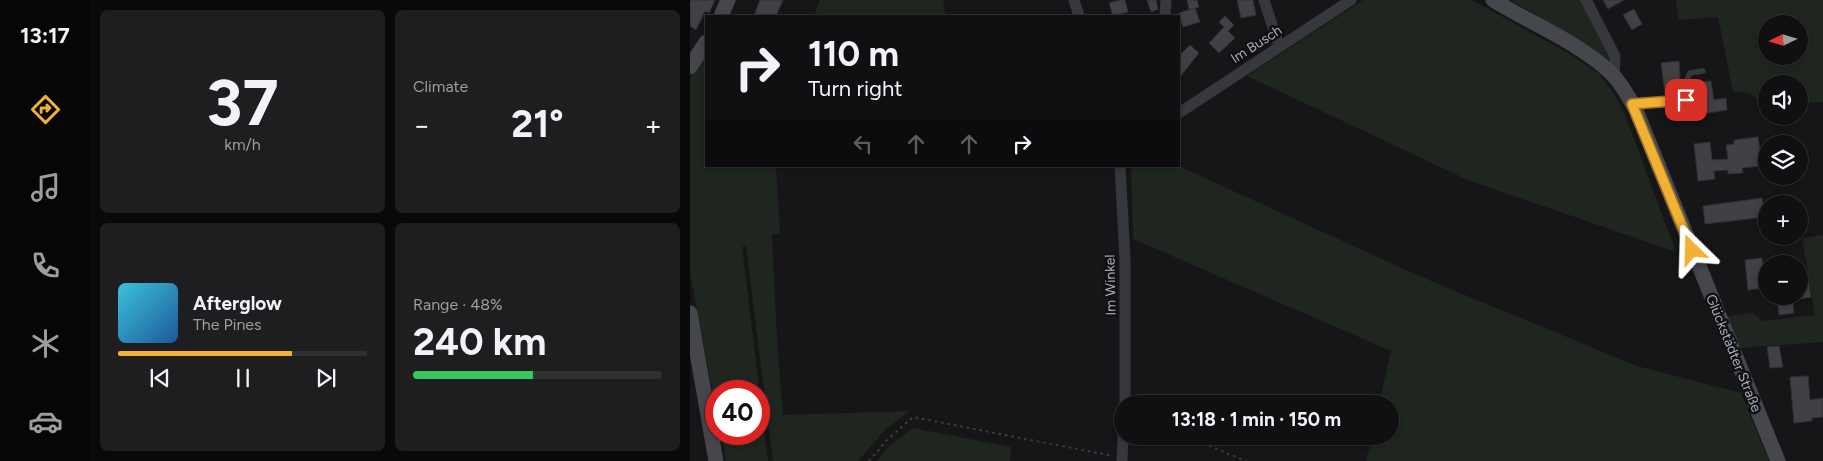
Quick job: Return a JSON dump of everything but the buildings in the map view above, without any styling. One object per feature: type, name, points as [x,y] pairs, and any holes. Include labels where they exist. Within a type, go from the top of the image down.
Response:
[{"type":"street","points":[[721,15],[728,0]]},
{"type":"street","points":[[1074,0],[1079,15]]},
{"type":"street","points":[[1165,15],[1166,0]]},
{"type":"street","points":[[1264,0],[1279,46]]},
{"type":"street","name":"Im Busch","points":[[1180,112],[1351,0]]},
{"type":"street","name":"Glückstädter Straße","points":[[1493,0],[1591,56],[1614,76],[1632,104],[1778,461]]},
{"type":"street","points":[[1586,0],[1616,56],[1614,76]]},
{"type":"street","points":[[691,63],[705,43]]},
{"type":"street","name":"Im Winkel","points":[[1120,167],[1125,259],[1124,395]]},
{"type":"street","points":[[690,313],[716,461]]},
{"type":"street","points":[[1122,459],[1123,445]]},
{"type":"lane","points":[[1632,104],[1686,100],[1685,84],[1690,73],[1703,71]]},
{"type":"path","points":[[869,461],[888,439],[913,417],[1122,459]]},
{"type":"path","points":[[1207,445],[1246,461]]},
{"type":"shaded area","points":[[820,0],[943,0],[945,14],[928,15],[814,15]]},
{"type":"shaded area","points":[[1363,0],[1472,0],[1568,53],[1598,73],[1611,89],[1624,112],[1676,252],[1470,181],[1247,76]]},
{"type":"shaded area","points":[[1511,0],[1587,0],[1613,62]]},
{"type":"shaded area","points":[[1676,0],[1823,0],[1823,102],[1808,103],[1808,75],[1758,75],[1758,99],[1749,93],[1733,92],[1718,17],[1679,20]]},
{"type":"shaded area","points":[[703,57],[705,58],[705,167],[776,167],[780,233],[772,235],[783,415],[910,411],[886,429],[858,461],[773,461],[770,437],[770,380],[763,380],[746,246],[742,247],[758,380],[710,380],[690,274],[690,79]]},
{"type":"shaded area","points":[[1180,166],[1419,276],[1637,366],[1741,393],[1769,461],[1366,461],[1370,445],[1399,445],[1399,395],[1381,395],[1391,351],[1133,239],[1131,167]]},
{"type":"shaded area","points":[[1823,235],[1823,342],[1740,348],[1727,316],[1753,313],[1763,321],[1815,315],[1808,274],[1808,255],[1805,255],[1803,245],[1808,245],[1808,237]]},
{"type":"shaded area","points":[[913,428],[1011,447],[1010,461],[877,461],[891,444]]},
{"type":"shaded area","points":[[723,445],[766,445],[768,461],[726,461]]},
{"type":"route","points":[[1686,100],[1632,104],[1692,250]]}]
